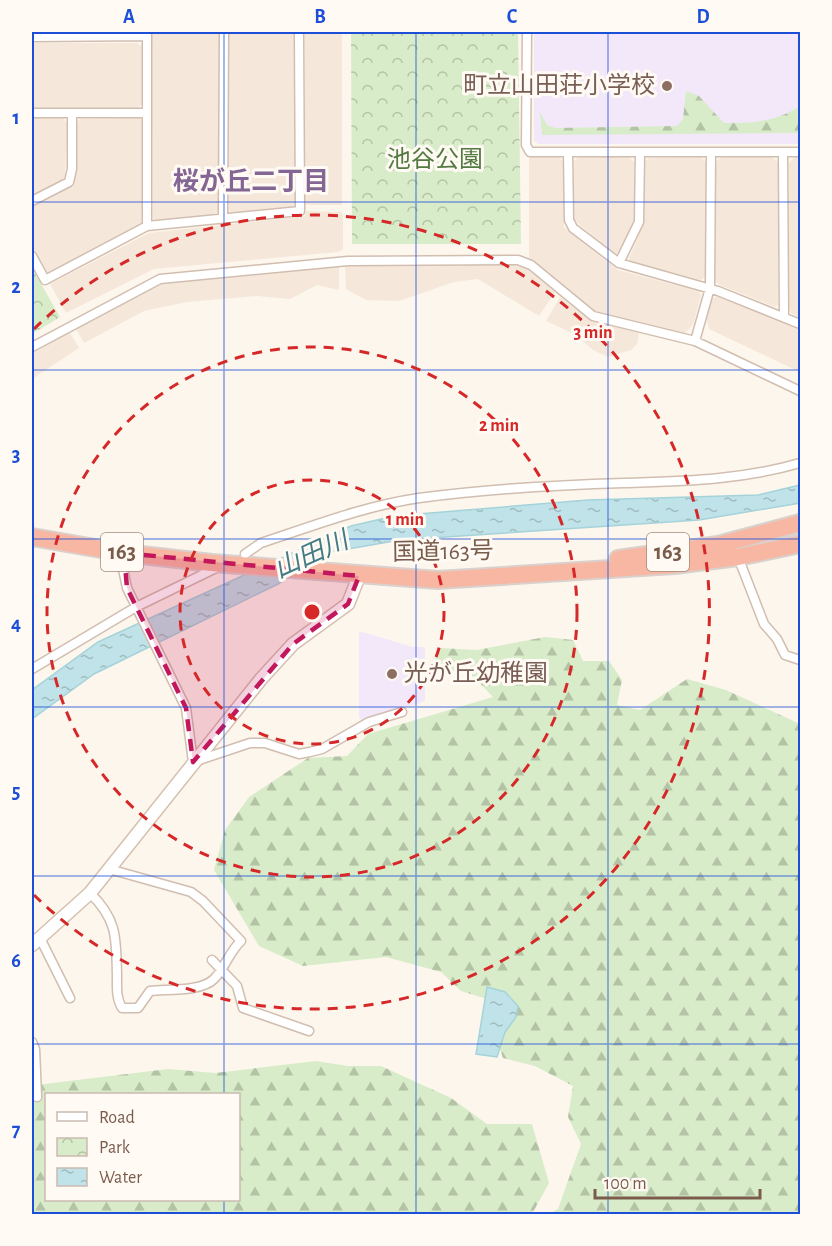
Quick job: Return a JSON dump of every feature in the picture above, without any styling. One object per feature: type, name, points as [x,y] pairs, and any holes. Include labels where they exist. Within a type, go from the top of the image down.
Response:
[{"type":"highway","name":"国道163号","points":[[534,573],[718,545],[801,522]]},
{"type":"highway","name":"国道163号","points":[[32,537],[124,553],[239,559],[359,576],[438,580],[674,565],[738,557],[801,544]]},
{"type":"street","points":[[223,218],[224,32]]},
{"type":"street","points":[[32,256],[45,280],[147,226],[300,211],[299,32]]},
{"type":"street","points":[[526,32],[527,149],[533,153],[801,152]]},
{"type":"street","points":[[32,37],[147,34],[147,226]]},
{"type":"street","points":[[32,113],[147,113]]},
{"type":"street","points":[[32,201],[69,182],[72,169],[72,113]]},
{"type":"street","points":[[568,152],[568,220],[573,228],[619,263],[710,288],[801,324]]},
{"type":"street","points":[[619,263],[639,222],[640,152]]},
{"type":"street","points":[[695,341],[710,288],[711,152]]},
{"type":"street","points":[[783,152],[784,317]]},
{"type":"street","points":[[32,347],[160,279],[348,261],[519,260],[531,266],[593,316],[695,341],[801,392]]},
{"type":"street","points":[[239,559],[261,543],[362,509],[393,502],[476,493],[622,483],[683,482],[747,476],[801,463]]},
{"type":"street","points":[[124,553],[123,569],[137,609],[186,708],[193,762]]},
{"type":"street","points":[[738,557],[764,624],[777,639],[785,655],[800,660]]},
{"type":"street","points":[[32,669],[137,609],[214,569]]},
{"type":"street","points":[[70,998],[36,942],[90,893],[193,762],[293,644],[348,604],[359,576]]},
{"type":"street","points":[[193,762],[250,743],[265,743],[299,754],[316,750],[369,722],[402,712]]},
{"type":"street","points":[[90,893],[104,907],[115,930],[117,995],[122,1008],[138,1008],[150,991],[202,986],[215,978],[232,949],[241,941],[203,901],[191,892],[109,869]]},
{"type":"street","points":[[212,960],[237,986],[243,1008],[309,1031]]},
{"type":"street","points":[[32,1042],[35,1049],[37,1097]]},
{"type":"highlighted area","points":[[124,553],[359,576],[348,604],[293,644],[193,762],[186,708],[127,588]]},
{"type":"shaded area","points":[[152,32],[219,32],[220,212],[214,216],[158,222],[153,218]]},
{"type":"shaded area","points":[[229,32],[295,32],[296,203],[291,208],[232,213],[229,211]]},
{"type":"shaded area","points":[[305,32],[342,32],[342,205],[305,205]]},
{"type":"shaded area","name":"町立山田荘小学校","points":[[534,32],[800,32],[800,144],[538,144],[534,141]]},
{"type":"shaded area","points":[[32,43],[137,43],[143,48],[143,103],[138,108],[32,108]]},
{"type":"shaded area","points":[[32,118],[63,118],[67,124],[65,179],[32,196]]},
{"type":"shaded area","points":[[140,118],[144,124],[144,223],[50,273],[46,272],[32,247],[32,207],[74,185],[76,123],[80,119]]},
{"type":"shaded area","points":[[559,156],[564,163],[564,227],[618,270],[698,291],[701,295],[693,325],[684,334],[595,311],[529,258],[529,157]]},
{"type":"shaded area","points":[[578,157],[629,157],[634,162],[634,222],[619,252],[615,254],[574,220],[574,161]]},
{"type":"shaded area","points":[[701,157],[706,162],[705,277],[701,280],[630,262],[629,258],[644,223],[645,161],[649,158]]},
{"type":"shaded area","points":[[721,157],[772,157],[778,162],[778,305],[775,307],[715,281],[716,162]]},
{"type":"shaded area","points":[[794,157],[800,157],[800,318],[792,314],[789,309],[789,163]]},
{"type":"shaded area","points":[[305,211],[343,214],[343,249],[338,252],[154,269],[66,313],[50,284],[149,233],[305,216]]},
{"type":"shaded area","points":[[514,265],[527,269],[555,292],[539,316],[478,279],[454,282],[399,301],[366,300],[346,289],[345,266]]},
{"type":"shaded area","points":[[339,266],[339,290],[317,285],[290,299],[257,296],[187,302],[144,311],[84,343],[76,329],[164,283]]},
{"type":"shaded area","points":[[717,296],[800,329],[800,372],[709,329],[706,318],[712,299]]},
{"type":"shaded area","points":[[560,297],[590,320],[639,333],[637,344],[631,350],[608,357],[593,350],[574,334],[546,321]]},
{"type":"shaded area","points":[[69,331],[79,348],[32,379],[32,354]]},
{"type":"shaded area","name":"光が丘幼稚園","points":[[359,631],[413,647],[425,647],[425,701],[364,722],[359,718]]},
{"type":"green space","name":"池谷公園","points":[[351,32],[518,32],[521,244],[352,244]]},
{"type":"green space","points":[[686,91],[699,96],[724,123],[744,123],[773,118],[800,106],[800,133],[542,135],[540,112],[547,125],[555,128],[677,126],[683,119]]},
{"type":"green space","points":[[32,268],[60,317],[32,334]]},
{"type":"green space","points":[[545,637],[573,640],[583,661],[609,661],[622,680],[617,705],[640,710],[687,679],[726,690],[800,724],[800,1214],[549,1214],[558,1209],[581,1144],[568,1117],[573,1086],[535,1066],[503,1058],[495,1036],[503,1004],[461,991],[441,972],[386,957],[303,966],[259,946],[214,870],[225,830],[249,797],[308,758],[347,756],[368,734],[493,697],[474,677],[433,664],[440,648],[477,650]]},
{"type":"green space","points":[[316,1061],[348,1066],[381,1066],[451,1098],[487,1124],[532,1124],[549,1183],[532,1214],[32,1214],[32,1095],[36,1085],[168,1069],[215,1073]]},
{"type":"water","name":"山田川","points":[[800,485],[800,503],[699,520],[400,540],[325,553],[278,584],[94,674],[32,719],[32,690],[98,642],[351,526],[394,516],[588,500],[758,495]]},
{"type":"water","points":[[487,987],[505,992],[518,1006],[516,1017],[505,1032],[497,1057],[476,1054]]},
{"type":"place","name":"町立山田荘小学校","points":[[667,86]]},
{"type":"place","name":"光が丘幼稚園","points":[[392,674]]},
{"type":"district","name":"桜が丘二丁目","points":[[251,182]]}]
